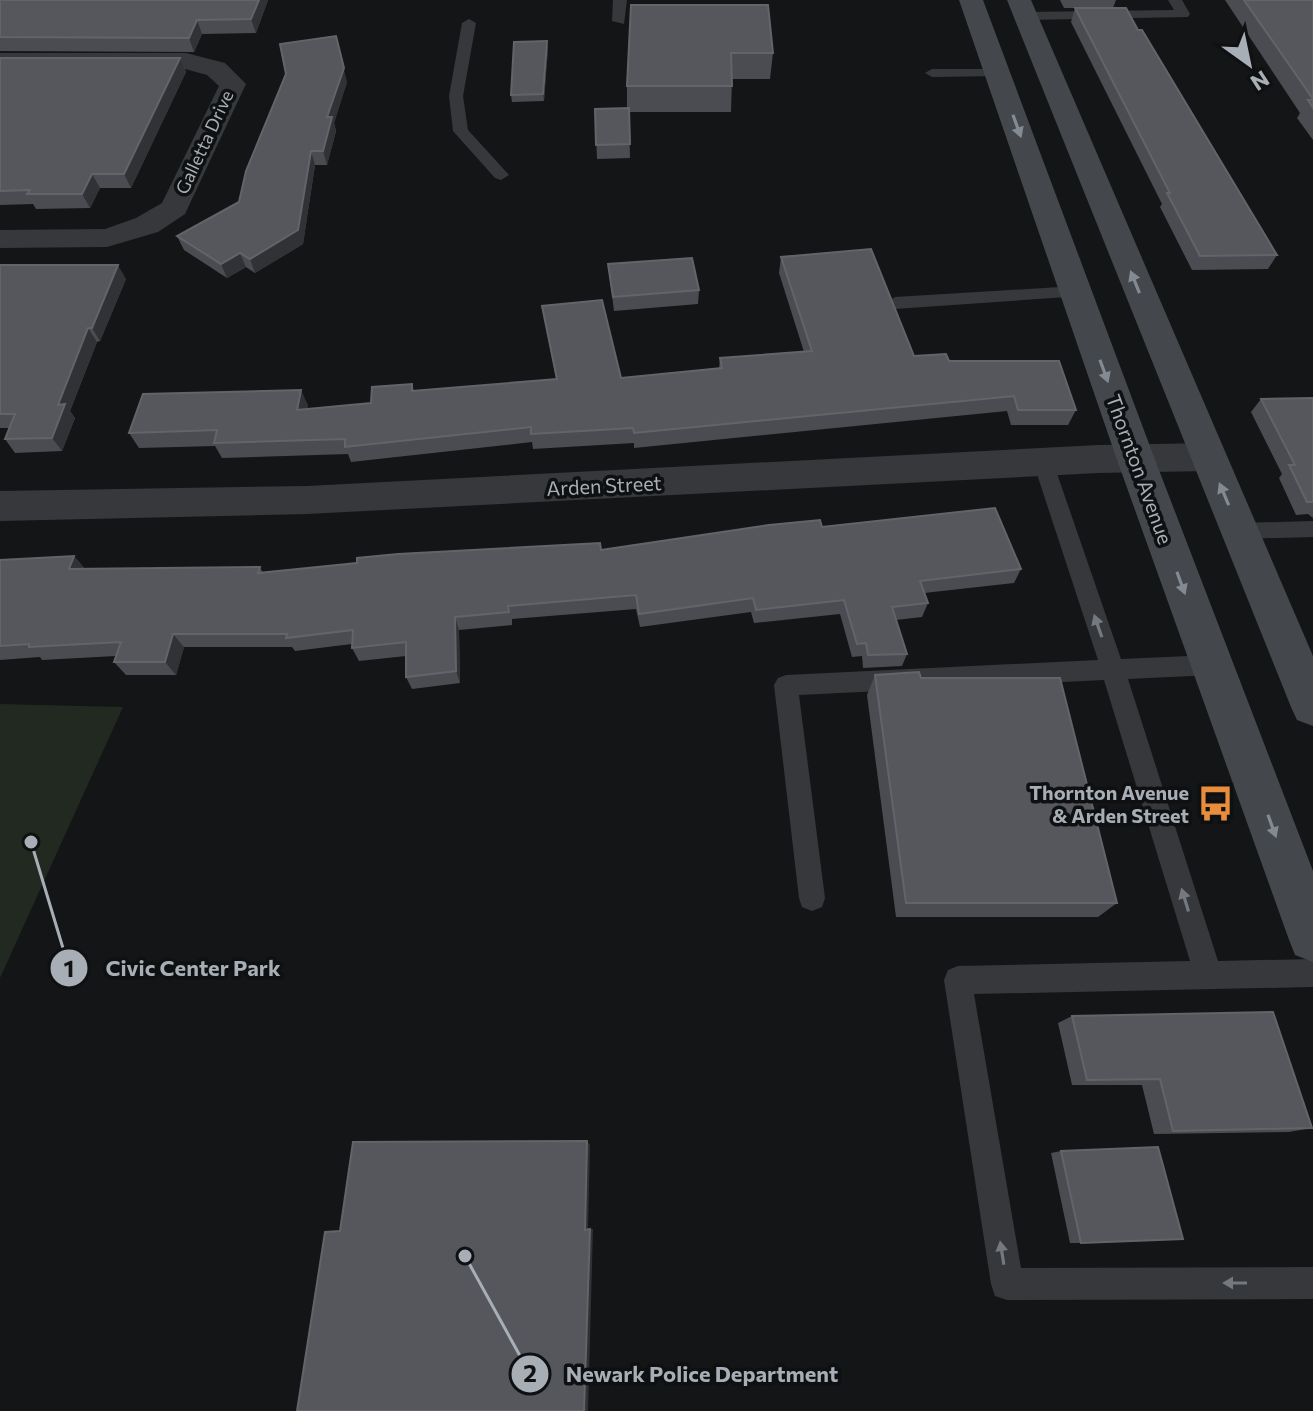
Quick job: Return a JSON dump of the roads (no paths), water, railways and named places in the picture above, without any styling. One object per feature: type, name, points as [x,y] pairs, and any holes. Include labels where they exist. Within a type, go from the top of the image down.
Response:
[{"type":"main road","name":"Thornton Avenue","points":[[971,0],[1135,457],[1313,937]]},
{"type":"main road","points":[[1022,8],[1313,707]]},
{"type":"street","name":"Galletta Drive","points":[[0,61],[186,61],[216,69],[233,84],[174,208],[147,225],[107,238],[0,239]]},
{"type":"street","name":"Arden Street","points":[[0,506],[307,500],[1135,457],[1208,457]]},
{"type":"lane","points":[[619,21],[620,0]]},
{"type":"lane","points":[[1131,0],[1138,15]]},
{"type":"lane","points":[[1022,8],[1138,15],[1183,14],[1175,0]]},
{"type":"lane","points":[[469,23],[456,96],[461,131],[501,175]]},
{"type":"lane","points":[[932,73],[998,73]]},
{"type":"lane","points":[[895,303],[1076,292]]},
{"type":"lane","points":[[1043,462],[1113,670],[1208,975]]},
{"type":"lane","points":[[1239,531],[1313,529]]},
{"type":"lane","points":[[812,898],[786,685],[1212,665]]},
{"type":"lane","points":[[1313,973],[958,980],[1007,1284],[1313,1283]]},
{"type":"place","name":"Thornton Avenue & Arden Street","points":[[1215,804]]},
{"type":"place","name":"Civic Center Park","points":[[31,842]]},
{"type":"place","name":"Newark Police Department","points":[[465,1256]]}]
